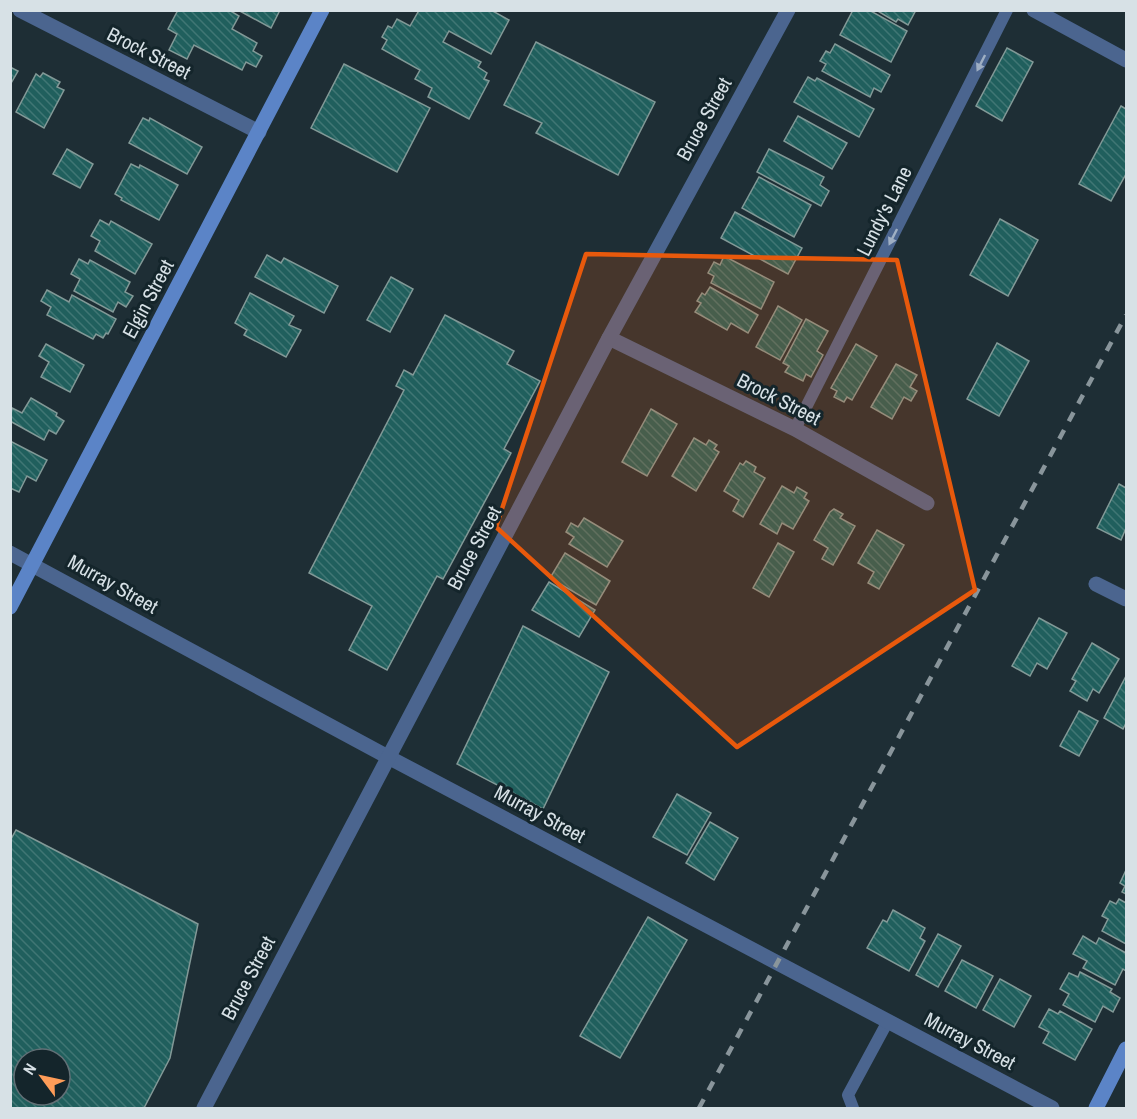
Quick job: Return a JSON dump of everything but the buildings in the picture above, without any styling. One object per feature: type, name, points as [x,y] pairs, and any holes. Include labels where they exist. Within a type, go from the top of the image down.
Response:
[{"type":"main road","name":"Elgin Street","points":[[10,607],[322,10]]},
{"type":"main road","points":[[1096,1108],[1126,1049]]},
{"type":"street","name":"Brock Street","points":[[20,10],[259,132]]},
{"type":"street","name":"Bruce Street","points":[[204,1108],[609,338],[788,10]]},
{"type":"street","points":[[1034,10],[1126,60]]},
{"type":"street","name":"Brock Street","points":[[609,338],[795,429],[927,503]]},
{"type":"street","name":"Murray Street","points":[[10,553],[388,757],[1052,1108]]},
{"type":"street","points":[[1096,584],[1126,599]]},
{"type":"lane","name":"Lundy's Lane","points":[[795,429],[1007,10]]},
{"type":"lane","points":[[853,1108],[848,1095],[888,1021]]},
{"type":"highlighted area","points":[[586,254],[897,260],[975,590],[737,747],[496,527]]},
{"type":"railway","points":[[699,1108],[1126,315]]}]
